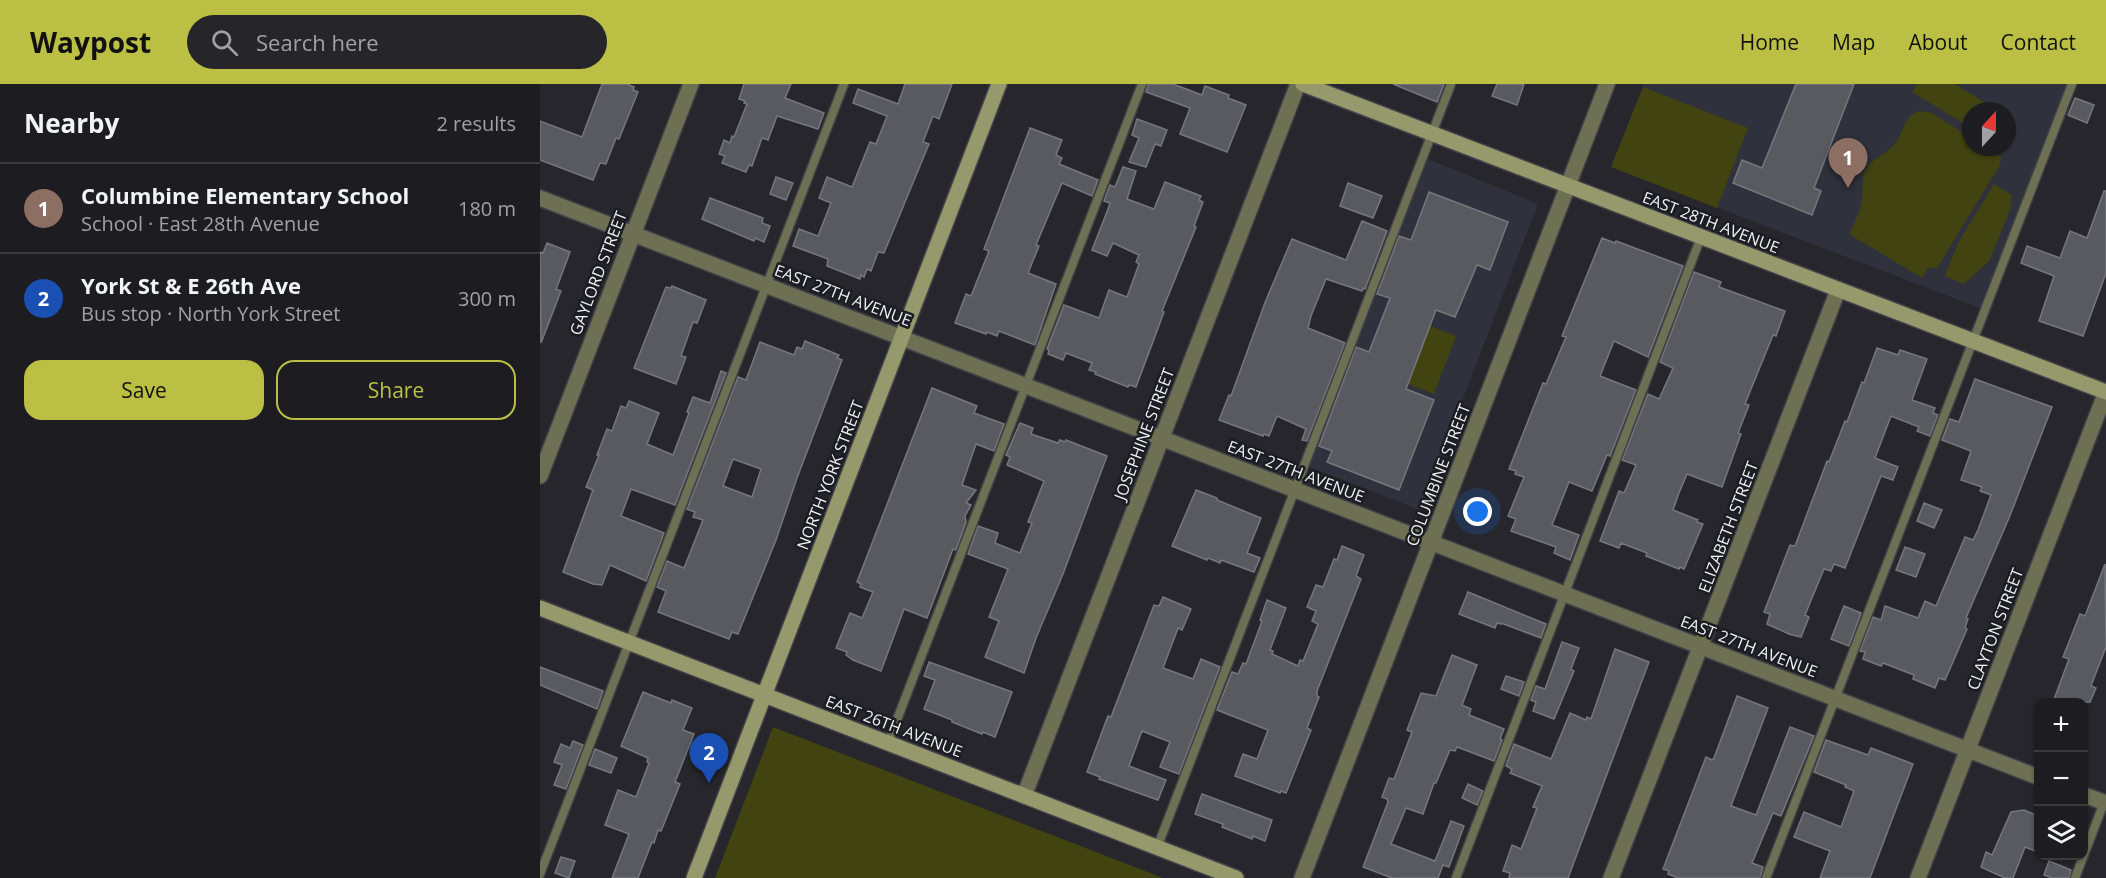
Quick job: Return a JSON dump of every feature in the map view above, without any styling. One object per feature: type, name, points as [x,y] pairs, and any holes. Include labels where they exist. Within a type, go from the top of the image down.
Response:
[{"type":"street","name":"GAYLORD STREET","points":[[540,476],[691,84]]},
{"type":"street","name":"NORTH YORK STREET","points":[[693,878],[999,84]]},
{"type":"street","name":"EAST 28TH AVENUE","points":[[1300,84],[2106,392]]},
{"type":"street","name":"JOSEPHINE STREET","points":[[1024,796],[1300,84]]},
{"type":"street","name":"COLUMBINE STREET","points":[[1302,878],[1607,84]]},
{"type":"street","name":"EAST 27TH AVENUE","points":[[540,198],[2034,775]]},
{"type":"street","name":"ELIZABETH STREET","points":[[1611,878],[1838,290]]},
{"type":"street","name":"CLAYTON STREET","points":[[1918,878],[2106,392]]},
{"type":"street","name":"EAST 26TH AVENUE","points":[[540,608],[1236,878]]},
{"type":"street","points":[[2088,796],[2105,802]]},
{"type":"lane","points":[[540,874],[844,84]]},
{"type":"lane","points":[[888,743],[1142,84]]},
{"type":"lane","points":[[1157,848],[1451,84]]},
{"type":"lane","points":[[1766,878],[2072,84]]},
{"type":"lane","points":[[1455,878],[1701,237]]},
{"type":"lane","points":[[2075,878],[2105,802]]},
{"type":"shaded area","points":[[1644,84],[2072,84],[1985,310],[1611,167]]},
{"type":"shaded area","points":[[1917,84],[1955,84],[1984,102],[1962,102],[1962,123],[1912,92]]},
{"type":"shaded area","points":[[1643,87],[1748,128],[1717,208],[1611,167]]},
{"type":"shaded area","points":[[1920,111],[1932,113],[1962,132],[1962,156],[2001,157],[2000,165],[1937,268],[1928,268],[1922,278],[1849,234],[1861,203],[1865,171],[1871,163],[1893,146],[1907,120]]},
{"type":"shaded area","points":[[1423,157],[1538,204],[1420,510],[1304,465]]},
{"type":"shaded area","points":[[1994,184],[2012,195],[2011,207],[1990,260],[1964,284],[1945,276],[1958,243]]},
{"type":"shaded area","points":[[1430,326],[1456,336],[1434,394],[1408,384]]},
{"type":"shaded area","points":[[773,727],[1163,878],[715,878]]},
{"type":"building","points":[[602,84],[627,84],[638,92],[619,139],[616,138],[606,164],[600,163],[593,180],[540,160],[540,121],[582,137]]},
{"type":"building","points":[[744,84],[791,84],[785,98],[824,113],[818,129],[777,116],[768,140],[762,138],[752,166],[749,165],[746,172],[722,163],[725,156],[719,154],[724,140],[730,143],[732,136],[734,137],[747,104],[739,99]]},
{"type":"building","points":[[905,84],[952,84],[939,119],[933,116],[923,142],[929,144],[884,253],[878,252],[871,271],[867,269],[864,277],[861,275],[860,279],[827,266],[828,259],[793,246],[799,229],[818,236],[831,203],[819,198],[827,177],[852,187],[870,142],[876,144],[887,116],[853,103],[858,89],[898,104]]},
{"type":"building","points":[[1148,84],[1173,84],[1202,95],[1205,86],[1229,95],[1228,98],[1246,105],[1227,152],[1180,134],[1190,108],[1146,92]]},
{"type":"building","points":[[1393,84],[1444,84],[1437,102]]},
{"type":"building","points":[[1497,84],[1524,84],[1517,105],[1492,96]]},
{"type":"building","points":[[1796,84],[1854,84],[1814,188],[1821,191],[1812,215],[1733,183],[1742,160],[1762,168]]},
{"type":"building","points":[[2075,98],[2094,105],[2087,123],[2068,115]]},
{"type":"building","points":[[1137,119],[1167,130],[1161,146],[1155,144],[1146,167],[1129,162],[1139,138],[1132,135]]},
{"type":"building","points":[[1030,128],[1062,140],[1056,155],[1062,158],[1059,164],[1098,180],[1092,196],[1062,183],[1036,245],[1039,246],[1028,273],[1056,284],[1035,345],[999,331],[997,336],[987,332],[986,334],[955,323],[966,294],[971,296],[989,251],[984,249]]},
{"type":"building","points":[[1123,167],[1136,171],[1127,199],[1154,209],[1165,182],[1201,196],[1199,200],[1203,202],[1194,226],[1196,227],[1162,311],[1164,312],[1136,387],[1129,385],[1128,387],[1095,374],[1096,372],[1089,370],[1092,363],[1066,353],[1063,360],[1048,354],[1047,349],[1064,305],[1099,318],[1109,290],[1127,297],[1139,264],[1136,262],[1139,255],[1113,243],[1107,256],[1092,250],[1110,203],[1104,201],[1110,185],[1115,187]]},
{"type":"building","points":[[776,177],[793,183],[786,200],[770,194]]},
{"type":"building","points":[[1348,183],[1382,196],[1373,218],[1340,206]]},
{"type":"building","points":[[2104,191],[2106,191],[2106,273],[2083,336],[2039,321],[2054,276],[2021,263],[2027,246],[2060,258],[2070,231],[2087,238]]},
{"type":"building","points":[[1429,192],[1508,222],[1490,270],[1477,265],[1455,317],[1436,310],[1406,389],[1434,400],[1399,490],[1327,462],[1332,451],[1319,446],[1356,347],[1369,352],[1390,298],[1377,294],[1399,236],[1411,240]]},
{"type":"building","points":[[710,198],[763,218],[762,223],[770,226],[764,242],[755,238],[754,241],[702,219]]},
{"type":"building","points":[[1362,221],[1387,231],[1365,289],[1363,288],[1362,291],[1326,279],[1311,316],[1308,328],[1345,343],[1307,441],[1302,440],[1306,429],[1277,416],[1269,436],[1264,434],[1263,436],[1219,420],[1229,395],[1231,396],[1266,300],[1292,239],[1346,260]]},
{"type":"building","points":[[1602,238],[1683,266],[1648,357],[1614,341],[1600,376],[1636,390],[1610,456],[1607,455],[1592,491],[1569,482],[1552,525],[1579,535],[1570,560],[1554,553],[1556,547],[1511,531],[1516,519],[1508,516],[1524,477],[1509,469],[1543,383],[1546,384],[1566,337],[1562,336]]},
{"type":"building","points":[[547,243],[570,252],[556,289],[561,291],[541,343],[540,252],[543,253]]},
{"type":"building","points":[[1694,272],[1721,282],[1719,287],[1785,311],[1745,404],[1749,405],[1738,433],[1741,434],[1722,487],[1687,474],[1679,493],[1673,510],[1703,524],[1684,569],[1680,567],[1679,569],[1621,543],[1619,548],[1600,541],[1619,491],[1624,493],[1636,465],[1622,460],[1648,394],[1659,399],[1673,368],[1660,362]]},
{"type":"building","points":[[672,286],[706,300],[697,323],[693,322],[681,356],[686,357],[676,384],[634,368],[666,287],[671,288]]},
{"type":"building","points":[[805,341],[839,355],[837,358],[842,360],[776,540],[738,634],[732,632],[729,639],[658,612],[666,591],[657,587],[667,561],[684,568],[703,520],[693,517],[695,512],[687,509],[738,377],[746,380],[760,342],[794,355],[797,347],[802,349]],"holes":[[[733,459],[761,469],[752,497],[723,486]]]},
{"type":"building","points":[[1877,348],[1898,355],[1900,350],[1927,359],[1912,400],[1935,408],[1933,413],[1938,415],[1930,436],[1917,431],[1919,427],[1891,416],[1875,458],[1898,467],[1893,480],[1881,476],[1845,568],[1834,564],[1831,571],[1824,569],[1805,615],[1809,617],[1801,637],[1789,634],[1767,624],[1770,614],[1764,612],[1790,545],[1795,546],[1827,461],[1829,462],[1845,421],[1847,422]]},
{"type":"building","points":[[721,371],[726,373],[675,505],[631,489],[621,516],[664,533],[646,581],[610,565],[602,585],[593,584],[563,572],[593,490],[586,487],[599,455],[597,455],[607,429],[612,431],[621,406],[626,408],[629,401],[659,413],[647,444],[673,455],[693,397],[710,403]]},
{"type":"building","points":[[1975,379],[2052,407],[2009,518],[1966,618],[1968,619],[1965,628],[1967,629],[1945,680],[1939,678],[1935,688],[1913,679],[1914,675],[1883,663],[1881,666],[1863,659],[1865,652],[1860,651],[1873,617],[1881,620],[1885,606],[1918,618],[1925,601],[1936,606],[1965,537],[1973,540],[1978,530],[1991,495],[1980,491],[1982,487],[1961,480],[1971,451],[1942,440],[1950,419],[1959,422]]},
{"type":"building","points":[[932,388],[977,406],[974,413],[1004,424],[994,451],[976,444],[962,485],[976,490],[966,503],[971,505],[965,516],[966,522],[956,550],[953,549],[927,618],[904,609],[881,671],[853,660],[846,655],[847,652],[836,648],[850,613],[862,618],[873,592],[860,587],[861,584],[857,582]]},
{"type":"building","points":[[1020,423],[1033,428],[1031,434],[1058,443],[1060,440],[1065,442],[1066,440],[1107,456],[1024,673],[985,657],[999,621],[989,617],[1008,569],[968,554],[978,526],[998,533],[995,543],[1020,553],[1032,523],[1028,522],[1044,481],[1007,465],[1010,457],[1006,455]]},
{"type":"building","points":[[1196,490],[1261,518],[1247,553],[1260,558],[1254,572],[1221,560],[1220,563],[1208,558],[1207,560],[1172,546]]},
{"type":"building","points":[[1924,503],[1942,510],[1934,528],[1917,521]]},
{"type":"building","points":[[1342,546],[1364,555],[1356,576],[1361,579],[1317,691],[1319,697],[1307,728],[1311,730],[1286,793],[1281,791],[1280,793],[1235,776],[1243,754],[1257,759],[1268,730],[1217,710],[1232,672],[1238,674],[1243,663],[1246,664],[1267,600],[1286,608],[1270,650],[1273,651],[1272,654],[1298,666],[1300,660],[1303,661],[1318,624],[1312,621],[1316,611],[1307,607],[1316,585],[1323,587]]},
{"type":"building","points":[[1905,547],[1925,554],[1916,577],[1896,570]]},
{"type":"building","points":[[2105,564],[2106,647],[2091,686],[2096,688],[2090,702],[2088,698],[2054,698],[2069,659],[2063,657],[2080,614],[2085,616]]},
{"type":"building","points":[[1468,592],[1546,624],[1541,638],[1501,623],[1497,623],[1495,628],[1459,614]]},
{"type":"building","points":[[1163,597],[1191,609],[1182,630],[1178,628],[1163,668],[1193,679],[1201,659],[1220,667],[1179,774],[1160,767],[1170,742],[1142,731],[1129,766],[1166,780],[1158,800],[1099,779],[1100,777],[1087,772],[1154,605],[1159,606]]},
{"type":"building","points":[[1844,606],[1861,613],[1849,646],[1831,639]]},
{"type":"building","points":[[1562,642],[1579,648],[1571,669],[1574,671],[1554,719],[1533,711],[1536,702],[1531,700],[1536,686],[1545,689]]},
{"type":"building","points":[[1615,649],[1649,662],[1568,878],[1509,878],[1510,873],[1503,871],[1512,845],[1521,849],[1537,808],[1533,807],[1542,786],[1510,773],[1512,769],[1506,766],[1514,744],[1551,759],[1570,713],[1586,720],[1587,717],[1591,719]]},
{"type":"building","points":[[1452,655],[1477,665],[1462,705],[1471,709],[1469,715],[1504,729],[1500,739],[1502,740],[1494,761],[1457,747],[1455,751],[1450,750],[1434,783],[1423,814],[1406,808],[1391,844],[1435,861],[1451,821],[1464,826],[1449,867],[1443,865],[1438,878],[1392,878],[1363,867],[1388,802],[1382,797],[1389,778],[1394,779],[1412,732],[1407,730],[1421,693],[1436,696]]},
{"type":"building","points":[[929,662],[1012,692],[995,737],[983,732],[982,734],[924,709],[935,680],[924,676]]},
{"type":"building","points":[[540,667],[603,691],[597,709],[540,685]]},
{"type":"building","points":[[1506,676],[1524,682],[1519,696],[1501,689]]},
{"type":"building","points":[[643,692],[692,708],[683,730],[694,734],[675,782],[680,784],[661,831],[658,830],[654,843],[652,842],[638,878],[612,878],[629,834],[605,825],[618,790],[636,797],[649,763],[648,758],[621,746]]},
{"type":"building","points":[[1737,696],[1768,708],[1731,806],[1756,815],[1790,727],[1814,736],[1781,816],[1773,813],[1752,863],[1763,867],[1760,878],[1678,878],[1663,869],[1706,757],[1712,760],[1714,758]]},
{"type":"building","points":[[1826,740],[1868,755],[1871,748],[1913,764],[1870,878],[1820,878],[1830,851],[1794,837],[1804,812],[1841,827],[1854,791],[1845,787],[1846,785],[1814,772]]},
{"type":"building","points":[[573,741],[583,745],[566,789],[554,785],[562,765],[554,762],[561,744],[570,748]]},
{"type":"building","points":[[595,749],[617,758],[611,773],[589,765]]},
{"type":"building","points":[[1468,784],[1483,791],[1477,805],[1462,798]]},
{"type":"building","points":[[1202,794],[1272,820],[1265,841],[1253,836],[1252,839],[1222,827],[1223,824],[1195,814]]},
{"type":"building","points":[[2024,810],[2034,814],[2034,850],[2025,847],[2013,878],[2005,878],[1981,867],[1986,852],[1992,855],[2011,812]]},
{"type":"building","points":[[561,857],[575,861],[569,878],[555,873]]},
{"type":"building","points":[[2049,861],[2071,870],[2069,878],[2052,878],[2044,875]]},
{"type":"place","name":"Columbine Elementary School","points":[[1848,188]]},
{"type":"place","name":"York St & E 26th Ave","points":[[709,783]]}]
